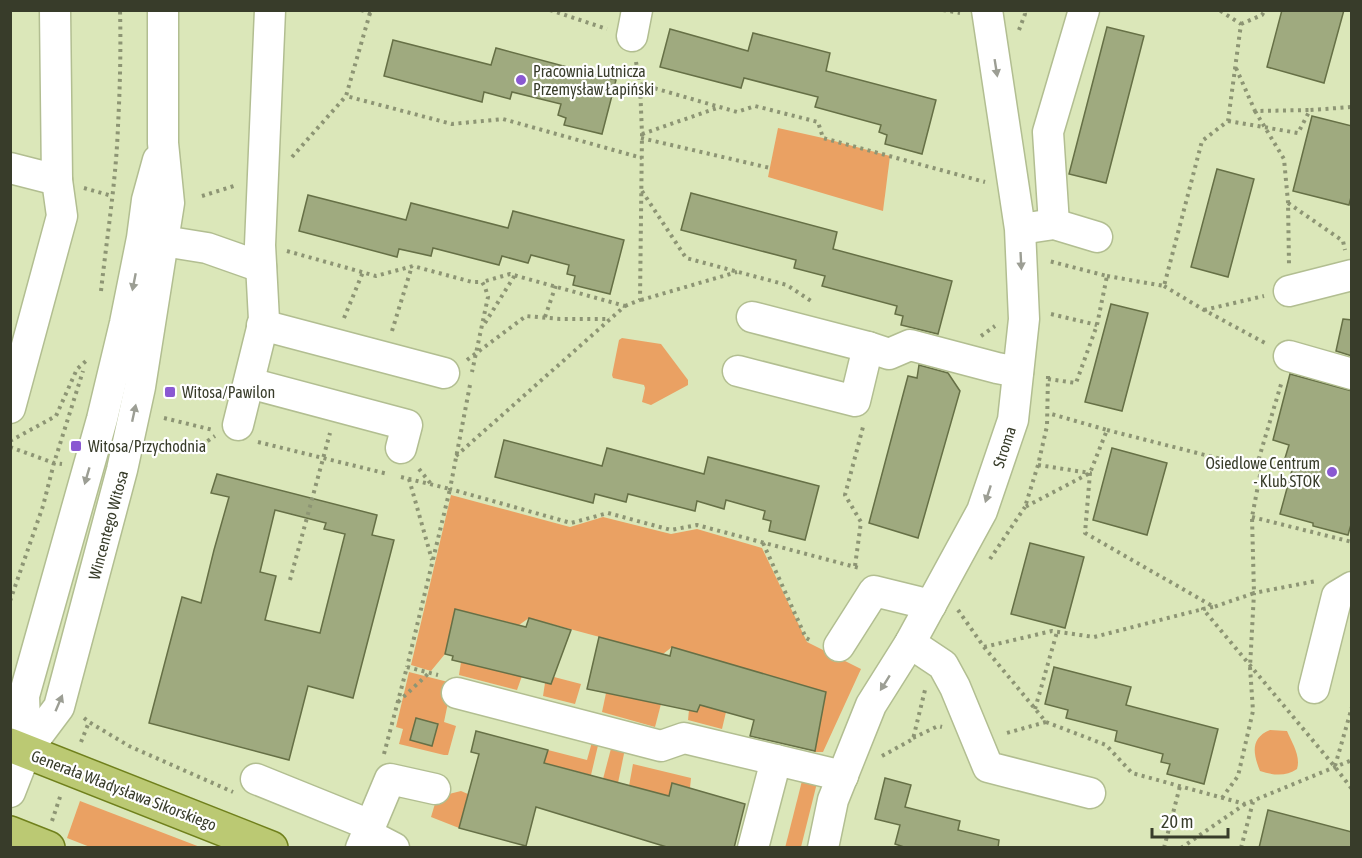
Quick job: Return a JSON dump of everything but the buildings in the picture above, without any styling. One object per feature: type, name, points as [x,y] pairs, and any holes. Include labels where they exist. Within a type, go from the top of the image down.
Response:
[{"type":"main road","name":"Generała Władysława Sikorskiego","points":[[18,748],[271,848]]},
{"type":"main road","points":[[10,833],[48,848]]},
{"type":"street","points":[[10,408],[62,216],[57,180],[55,10]]},
{"type":"street","name":"Wincentego Witosa","points":[[10,792],[24,696],[102,419],[125,323],[153,239],[169,203],[163,143],[163,10]]},
{"type":"street","points":[[247,433],[249,383],[264,320],[261,222],[270,10]]},
{"type":"street","name":"Stroma","points":[[823,848],[833,800],[871,705],[910,644],[982,511],[1013,420],[1008,370],[1024,320],[1020,229],[987,10]]},
{"type":"street","points":[[1054,224],[1048,132],[1084,10]]},
{"type":"street","points":[[10,168],[57,180]]},
{"type":"street","points":[[1020,229],[1054,224],[1097,237]]},
{"type":"street","points":[[153,239],[207,248],[261,267]]},
{"type":"street","points":[[1290,291],[1350,275]]},
{"type":"street","points":[[752,317],[889,354],[910,345],[1008,370]]},
{"type":"street","points":[[262,325],[444,373]]},
{"type":"street","points":[[738,371],[855,401],[868,347]]},
{"type":"street","points":[[1289,356],[1352,374]]},
{"type":"street","points":[[249,383],[407,425],[401,448]]},
{"type":"street","points":[[1314,688],[1338,584]]},
{"type":"street","points":[[827,644],[874,591],[930,605]]},
{"type":"street","points":[[910,644],[943,665],[956,687],[988,768],[1090,793]]},
{"type":"street","points":[[457,693],[661,746],[684,738],[843,776]]},
{"type":"street","points":[[753,848],[776,760]]},
{"type":"street","points":[[366,836],[390,779],[435,789]]},
{"type":"street","points":[[246,786],[394,848]]},
{"type":"path","points":[[100,301],[118,127],[120,10]]},
{"type":"path","points":[[361,10],[370,13]]},
{"type":"path","points":[[291,158],[346,96],[370,13],[375,10]]},
{"type":"path","points":[[943,10],[963,14],[962,10]]},
{"type":"path","points":[[1219,10],[1241,24]]},
{"type":"path","points":[[1241,24],[1262,15],[1265,10]]},
{"type":"path","points":[[1164,286],[1202,141],[1228,121],[1241,24]]},
{"type":"path","points":[[1204,310],[1290,291],[1284,159],[1255,111],[1235,66]]},
{"type":"path","points":[[640,300],[642,158],[640,84],[737,112],[755,106],[818,122],[823,138],[991,184]]},
{"type":"path","points":[[346,96],[452,124],[503,119],[642,158]]},
{"type":"path","points":[[1255,111],[1310,110],[1352,106]]},
{"type":"path","points":[[641,136],[721,107]]},
{"type":"path","points":[[1228,121],[1298,133],[1310,110]]},
{"type":"path","points":[[641,136],[770,168]]},
{"type":"path","points":[[202,196],[240,184]]},
{"type":"path","points":[[641,190],[686,258],[787,285],[816,304]]},
{"type":"path","points":[[1287,202],[1343,241],[1350,275]]},
{"type":"path","points":[[285,251],[376,276],[413,266],[472,282],[482,282],[510,274],[626,306]]},
{"type":"path","points":[[1045,260],[1107,276],[1164,286],[1289,356],[1256,468]]},
{"type":"path","points":[[383,357],[413,266]]},
{"type":"path","points":[[333,344],[363,272]]},
{"type":"path","points":[[456,456],[626,306],[738,272]]},
{"type":"path","points":[[483,326],[515,275]]},
{"type":"path","points":[[1048,379],[1076,383],[1097,325],[1107,276]]},
{"type":"path","points":[[407,667],[450,489],[483,326],[488,297],[482,282]]},
{"type":"path","points":[[545,317],[556,285]]},
{"type":"path","points":[[1048,313],[1097,325]]},
{"type":"path","points":[[444,373],[453,371],[526,316],[611,319]]},
{"type":"path","points":[[973,342],[1000,323],[1008,370]]},
{"type":"path","points":[[10,601],[43,506],[87,353]]},
{"type":"path","points":[[10,441],[56,416],[77,369],[86,361]]},
{"type":"path","points":[[290,580],[338,407]]},
{"type":"path","points":[[1090,474],[1025,507],[1038,465],[1048,413],[1261,470],[1252,518],[1254,593],[1250,667],[1253,711],[1238,776],[1222,798]]},
{"type":"path","points":[[855,567],[861,522],[845,495],[866,417]]},
{"type":"path","points":[[159,445],[190,452],[220,432],[164,418]]},
{"type":"path","points":[[1107,430],[1090,474],[1085,533],[1214,607]]},
{"type":"path","points":[[247,433],[324,458],[450,489],[572,523],[608,513],[671,530],[697,525],[866,569]]},
{"type":"path","points":[[10,447],[54,464]]},
{"type":"path","points":[[1038,465],[1090,474]]},
{"type":"path","points":[[409,479],[432,561]]},
{"type":"path","points":[[1252,518],[1352,542]]},
{"type":"path","points":[[762,542],[806,638],[827,644]]},
{"type":"path","points":[[984,647],[1052,632],[1094,637],[1214,607],[1254,593],[1313,581],[1338,584]]},
{"type":"path","points":[[1203,609],[1352,789]]},
{"type":"path","points":[[1035,710],[1057,632]]},
{"type":"path","points":[[398,703],[429,673]]},
{"type":"path","points":[[1335,767],[1352,707]]},
{"type":"path","points":[[81,740],[89,722],[129,746],[246,786]]},
{"type":"path","points":[[1046,722],[1106,745],[1132,773],[1245,804]]},
{"type":"path","points":[[1181,848],[1245,804],[1352,760]]},
{"type":"path","points":[[1164,848],[1180,786]]},
{"type":"path","points":[[1242,848],[1254,801]]},
{"type":"shaded area","points":[[778,128],[890,156],[883,211],[768,177]]},
{"type":"shaded area","points":[[622,338],[661,344],[688,380],[688,385],[651,405],[642,402],[644,385],[613,378],[612,375],[619,340]]},
{"type":"shaded area","points":[[451,495],[570,527],[603,517],[671,534],[697,529],[762,548],[807,642],[861,669],[823,752],[814,752],[826,692],[672,647],[663,654],[529,618],[519,625],[455,609],[445,654],[431,671],[411,665]]},
{"type":"shaded area","points":[[461,662],[522,676],[517,690],[459,675]]},
{"type":"shaded area","points":[[409,672],[452,683],[444,722],[456,726],[448,755],[399,744],[403,729],[396,727]]},
{"type":"shaded area","points":[[554,677],[581,684],[575,704],[543,696],[545,683],[551,684]]},
{"type":"shaded area","points":[[606,693],[661,704],[655,727],[602,712]]},
{"type":"shaded area","points":[[700,705],[726,712],[722,729],[688,720],[689,710],[697,712]]},
{"type":"shaded area","points":[[1270,730],[1287,731],[1297,754],[1297,769],[1279,774],[1260,771],[1255,753],[1256,742],[1259,737]]},
{"type":"shaded area","points":[[600,737],[591,775],[544,763],[548,750],[587,760],[592,742]]},
{"type":"shaded area","points":[[613,741],[626,744],[618,783],[603,779]]},
{"type":"shaded area","points":[[633,764],[691,778],[690,788],[669,796],[629,786]]},
{"type":"shaded area","points":[[804,773],[818,779],[801,847],[785,848]]},
{"type":"shaded area","points":[[461,791],[468,794],[459,828],[431,817],[437,797]]},
{"type":"shaded area","points":[[80,801],[200,847],[90,847],[67,838]]},
{"type":"place","name":"Pracownia Lutnicza Przemysław Łapiński","points":[[521,80]]},
{"type":"place","name":"Witosa/Pawilon","points":[[170,392]]},
{"type":"place","name":"Witosa/Przychodnia","points":[[76,446]]},
{"type":"place","name":"Osiedlowe Centrum - Klub STOK","points":[[1332,472]]}]
